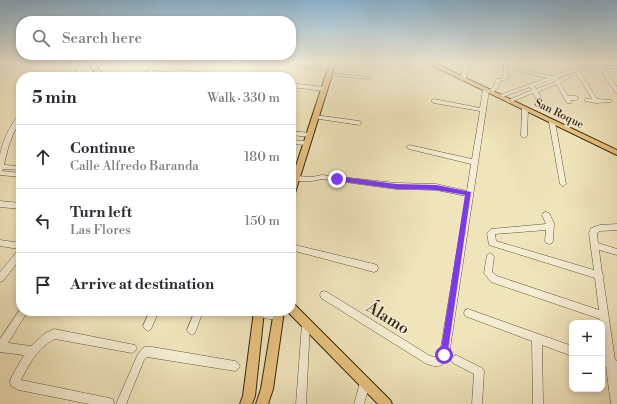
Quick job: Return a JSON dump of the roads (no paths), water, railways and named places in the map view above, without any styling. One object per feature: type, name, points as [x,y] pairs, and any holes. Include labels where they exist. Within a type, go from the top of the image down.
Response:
[{"type":"main road","points":[[296,178],[327,81]]},
{"type":"main road","name":"San Roque","points":[[467,81],[617,153]]},
{"type":"main road","points":[[296,313],[386,404]]},
{"type":"main road","points":[[246,404],[249,396],[259,316]]},
{"type":"main road","points":[[262,404],[267,389],[279,316]]},
{"type":"street","points":[[296,178],[312,179],[322,177],[396,186],[436,188],[469,194],[483,110],[489,91],[496,86],[498,81]]},
{"type":"street","points":[[500,96],[534,88],[555,81]]},
{"type":"street","points":[[557,81],[567,100],[576,98]]},
{"type":"street","points":[[584,81],[596,101]]},
{"type":"street","points":[[610,81],[617,91]]},
{"type":"street","points":[[296,86],[324,90]]},
{"type":"street","points":[[509,101],[534,88]]},
{"type":"street","points":[[534,88],[540,101]]},
{"type":"street","points":[[587,100],[609,101]]},
{"type":"street","points":[[434,101],[483,110]]},
{"type":"street","points":[[524,136],[525,109]]},
{"type":"street","points":[[315,117],[359,123]]},
{"type":"street","points":[[16,122],[8,135],[0,168],[16,170]]},
{"type":"street","points":[[552,122],[563,184]]},
{"type":"street","points":[[296,134],[310,135]]},
{"type":"street","points":[[296,142],[307,143]]},
{"type":"street","points":[[409,148],[474,162]]},
{"type":"street","points":[[0,173],[13,174],[16,172]]},
{"type":"street","name":"Álamo","points":[[324,295],[428,360],[438,362],[444,355],[469,194]]},
{"type":"street","points":[[0,204],[16,206]]},
{"type":"street","points":[[546,215],[550,223],[549,241]]},
{"type":"street","points":[[549,227],[494,231],[491,233],[492,243],[600,276]]},
{"type":"street","points":[[616,404],[593,232],[594,230],[600,228],[617,227]]},
{"type":"street","points":[[0,243],[16,245]]},
{"type":"street","points":[[595,245],[617,252]]},
{"type":"street","points":[[296,247],[374,268]]},
{"type":"street","points":[[490,257],[488,273],[491,278],[605,316]]},
{"type":"street","points":[[0,278],[16,258]]},
{"type":"street","points":[[468,313],[569,350]]},
{"type":"street","points":[[21,316],[0,347],[32,351]]},
{"type":"street","points":[[148,326],[153,316]]},
{"type":"street","points":[[192,330],[197,316]]},
{"type":"street","points":[[301,404],[306,324]]},
{"type":"street","points":[[109,403],[19,385],[15,382],[32,351],[46,337],[54,334],[132,348]]},
{"type":"street","points":[[537,339],[538,404]]},
{"type":"street","points":[[121,404],[141,357],[145,352],[235,366]]},
{"type":"street","points":[[456,360],[479,371],[477,404]]},
{"type":"street","points":[[360,404],[365,383]]}]
